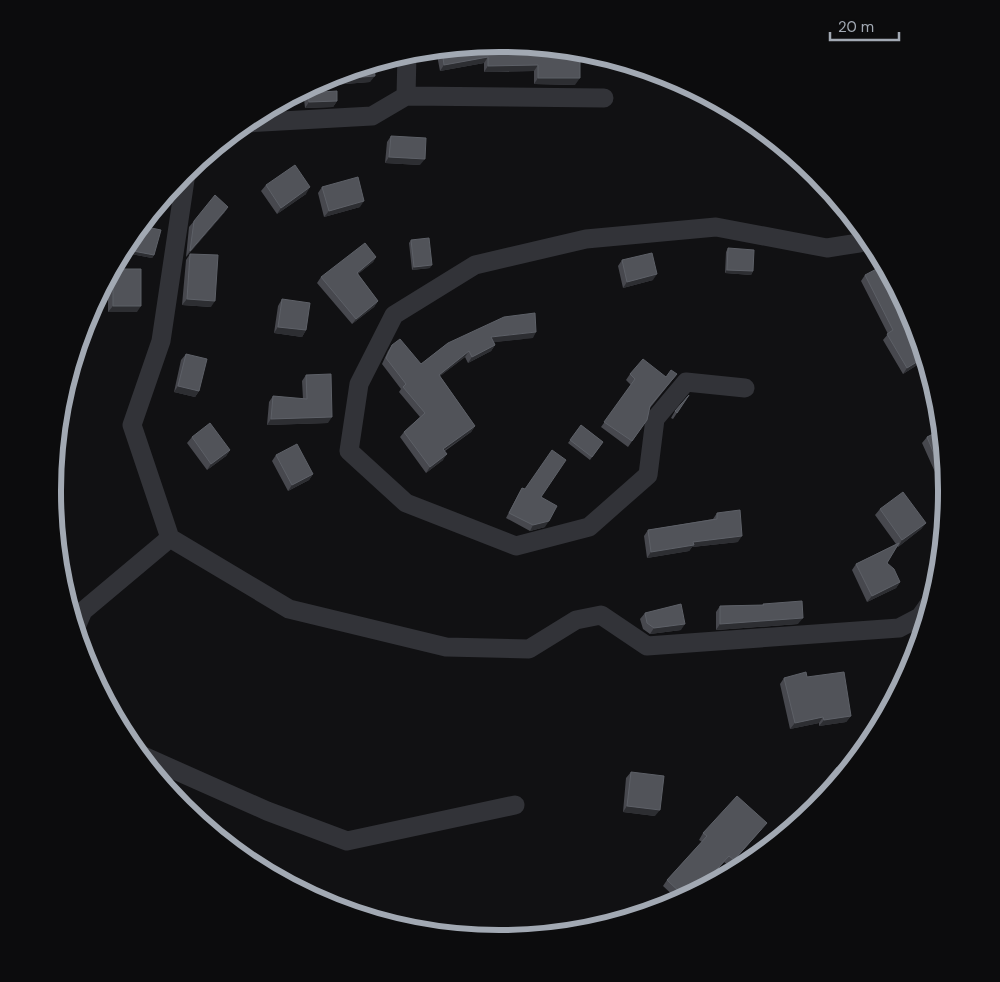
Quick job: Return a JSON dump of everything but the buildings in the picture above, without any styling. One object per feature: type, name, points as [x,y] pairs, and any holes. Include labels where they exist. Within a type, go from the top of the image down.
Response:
[{"type":"street","points":[[406,96],[407,63]]},
{"type":"street","points":[[262,122],[372,116],[406,96],[604,98]]},
{"type":"street","points":[[184,187],[161,341],[132,426],[170,538],[289,609],[446,647],[529,650],[576,620],[602,615],[647,646],[900,628],[920,617]]},
{"type":"street","points":[[745,388],[686,382],[655,419],[648,475],[589,527],[516,546],[406,503],[349,451],[359,384],[394,315],[475,265],[586,239],[716,227],[827,248],[861,241]]},
{"type":"street","points":[[80,617],[83,611],[170,538]]},
{"type":"street","points":[[154,761],[267,811],[347,841],[516,805]]}]
